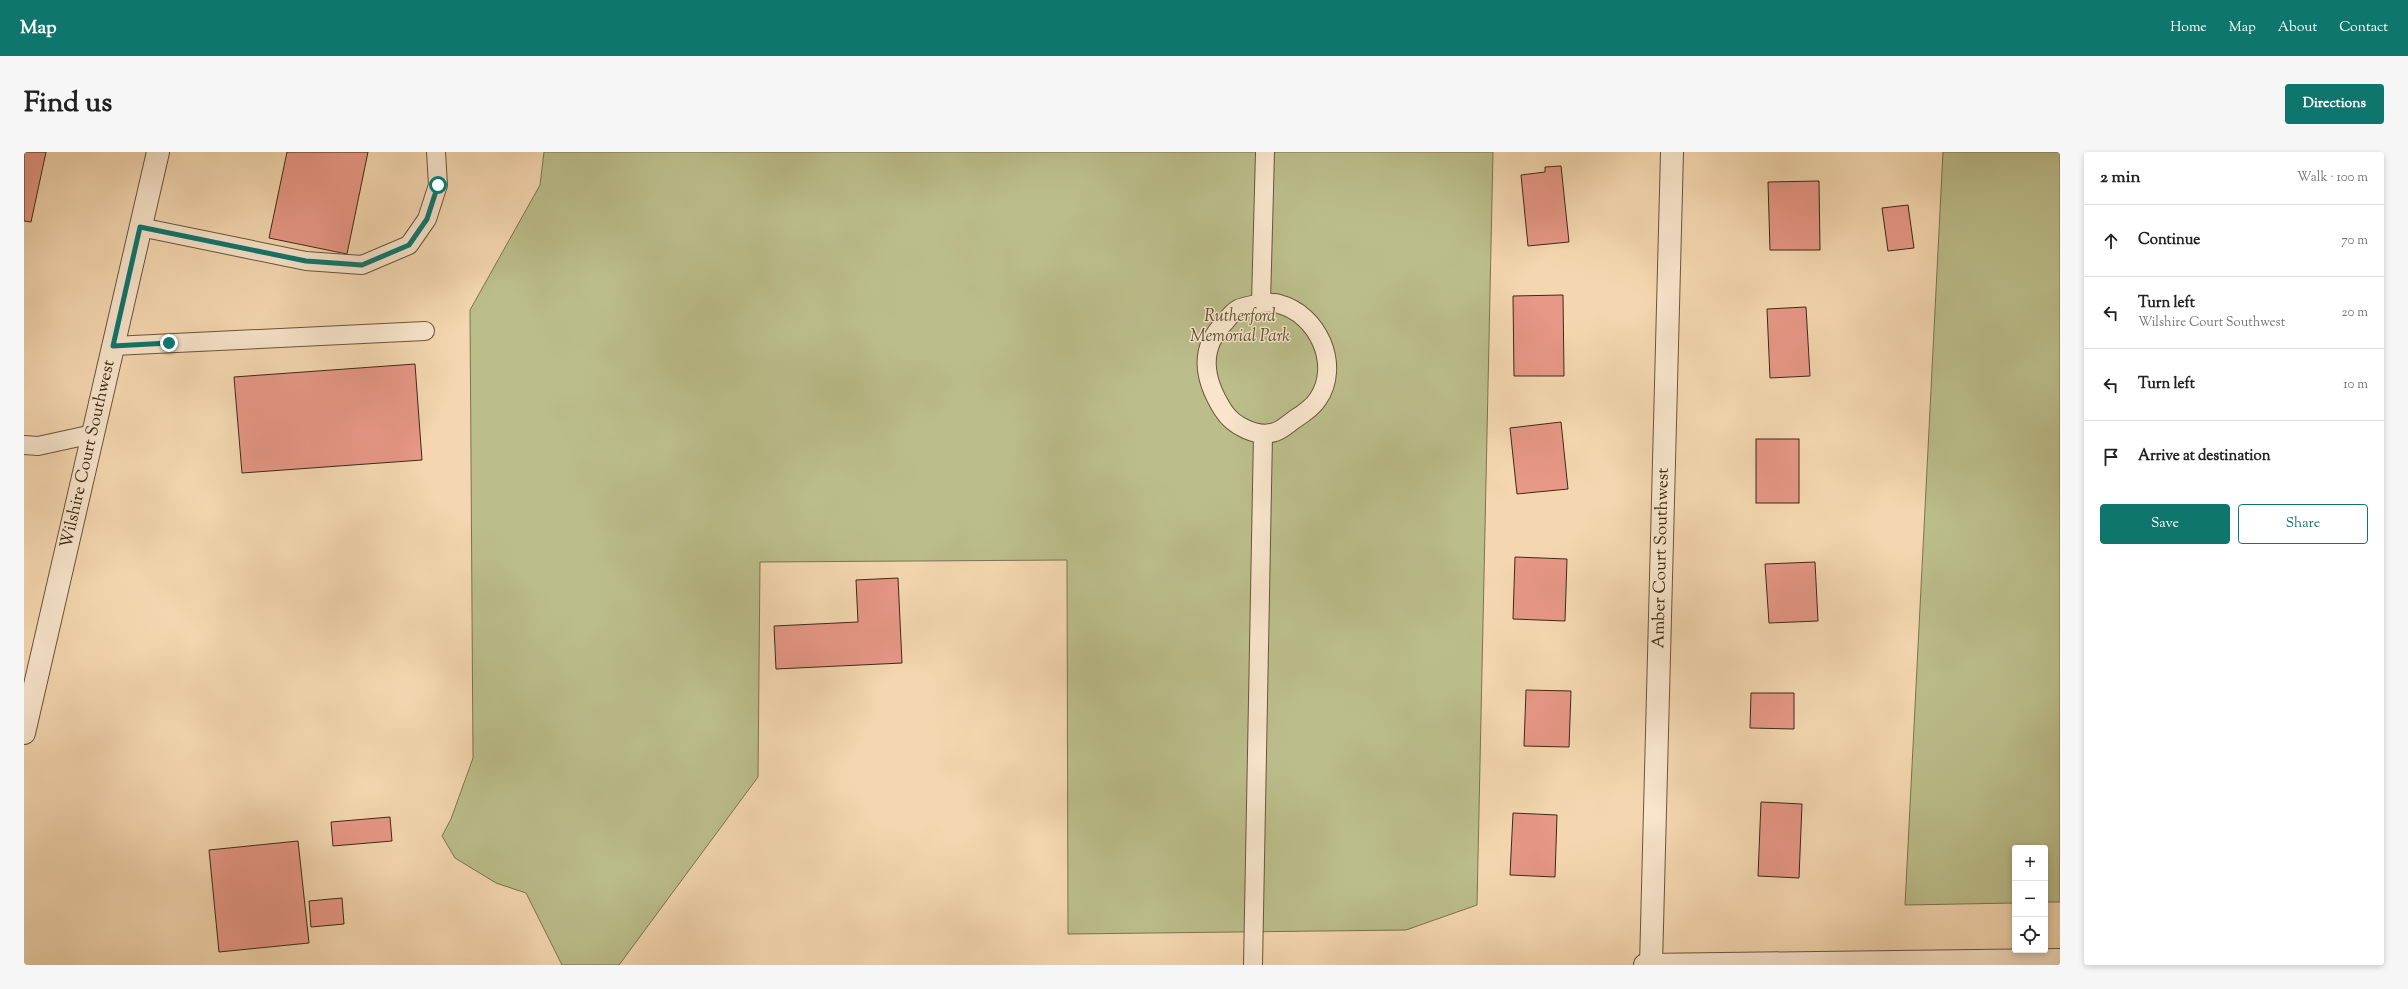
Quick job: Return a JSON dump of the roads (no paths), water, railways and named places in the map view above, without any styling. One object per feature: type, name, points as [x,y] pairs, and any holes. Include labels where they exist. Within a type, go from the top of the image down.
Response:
[{"type":"street","name":"Wilshire Court Southwest","points":[[24,733],[158,152]]},
{"type":"street","name":"Amber Court Southwest","points":[[1651,965],[1672,152]]},
{"type":"street","points":[[1645,965],[2060,960]]},
{"type":"lane","points":[[140,227],[306,261],[362,265],[409,245],[427,219],[438,185],[436,152]]},
{"type":"lane","points":[[1261,303],[1265,152]]},
{"type":"lane","points":[[1261,303],[1279,304],[1309,321],[1320,337],[1326,355],[1327,375],[1318,399],[1306,412],[1276,432],[1263,435],[1243,428],[1227,417],[1216,399],[1208,379],[1206,362],[1210,340],[1221,326],[1238,309],[1261,303]]},
{"type":"lane","points":[[113,346],[425,331]]},
{"type":"lane","points":[[24,444],[38,446],[93,434]]},
{"type":"lane","points":[[1253,965],[1263,435]]},
{"type":"park label","name":"Rutherford Memorial Park","points":[[1240,327]]}]
